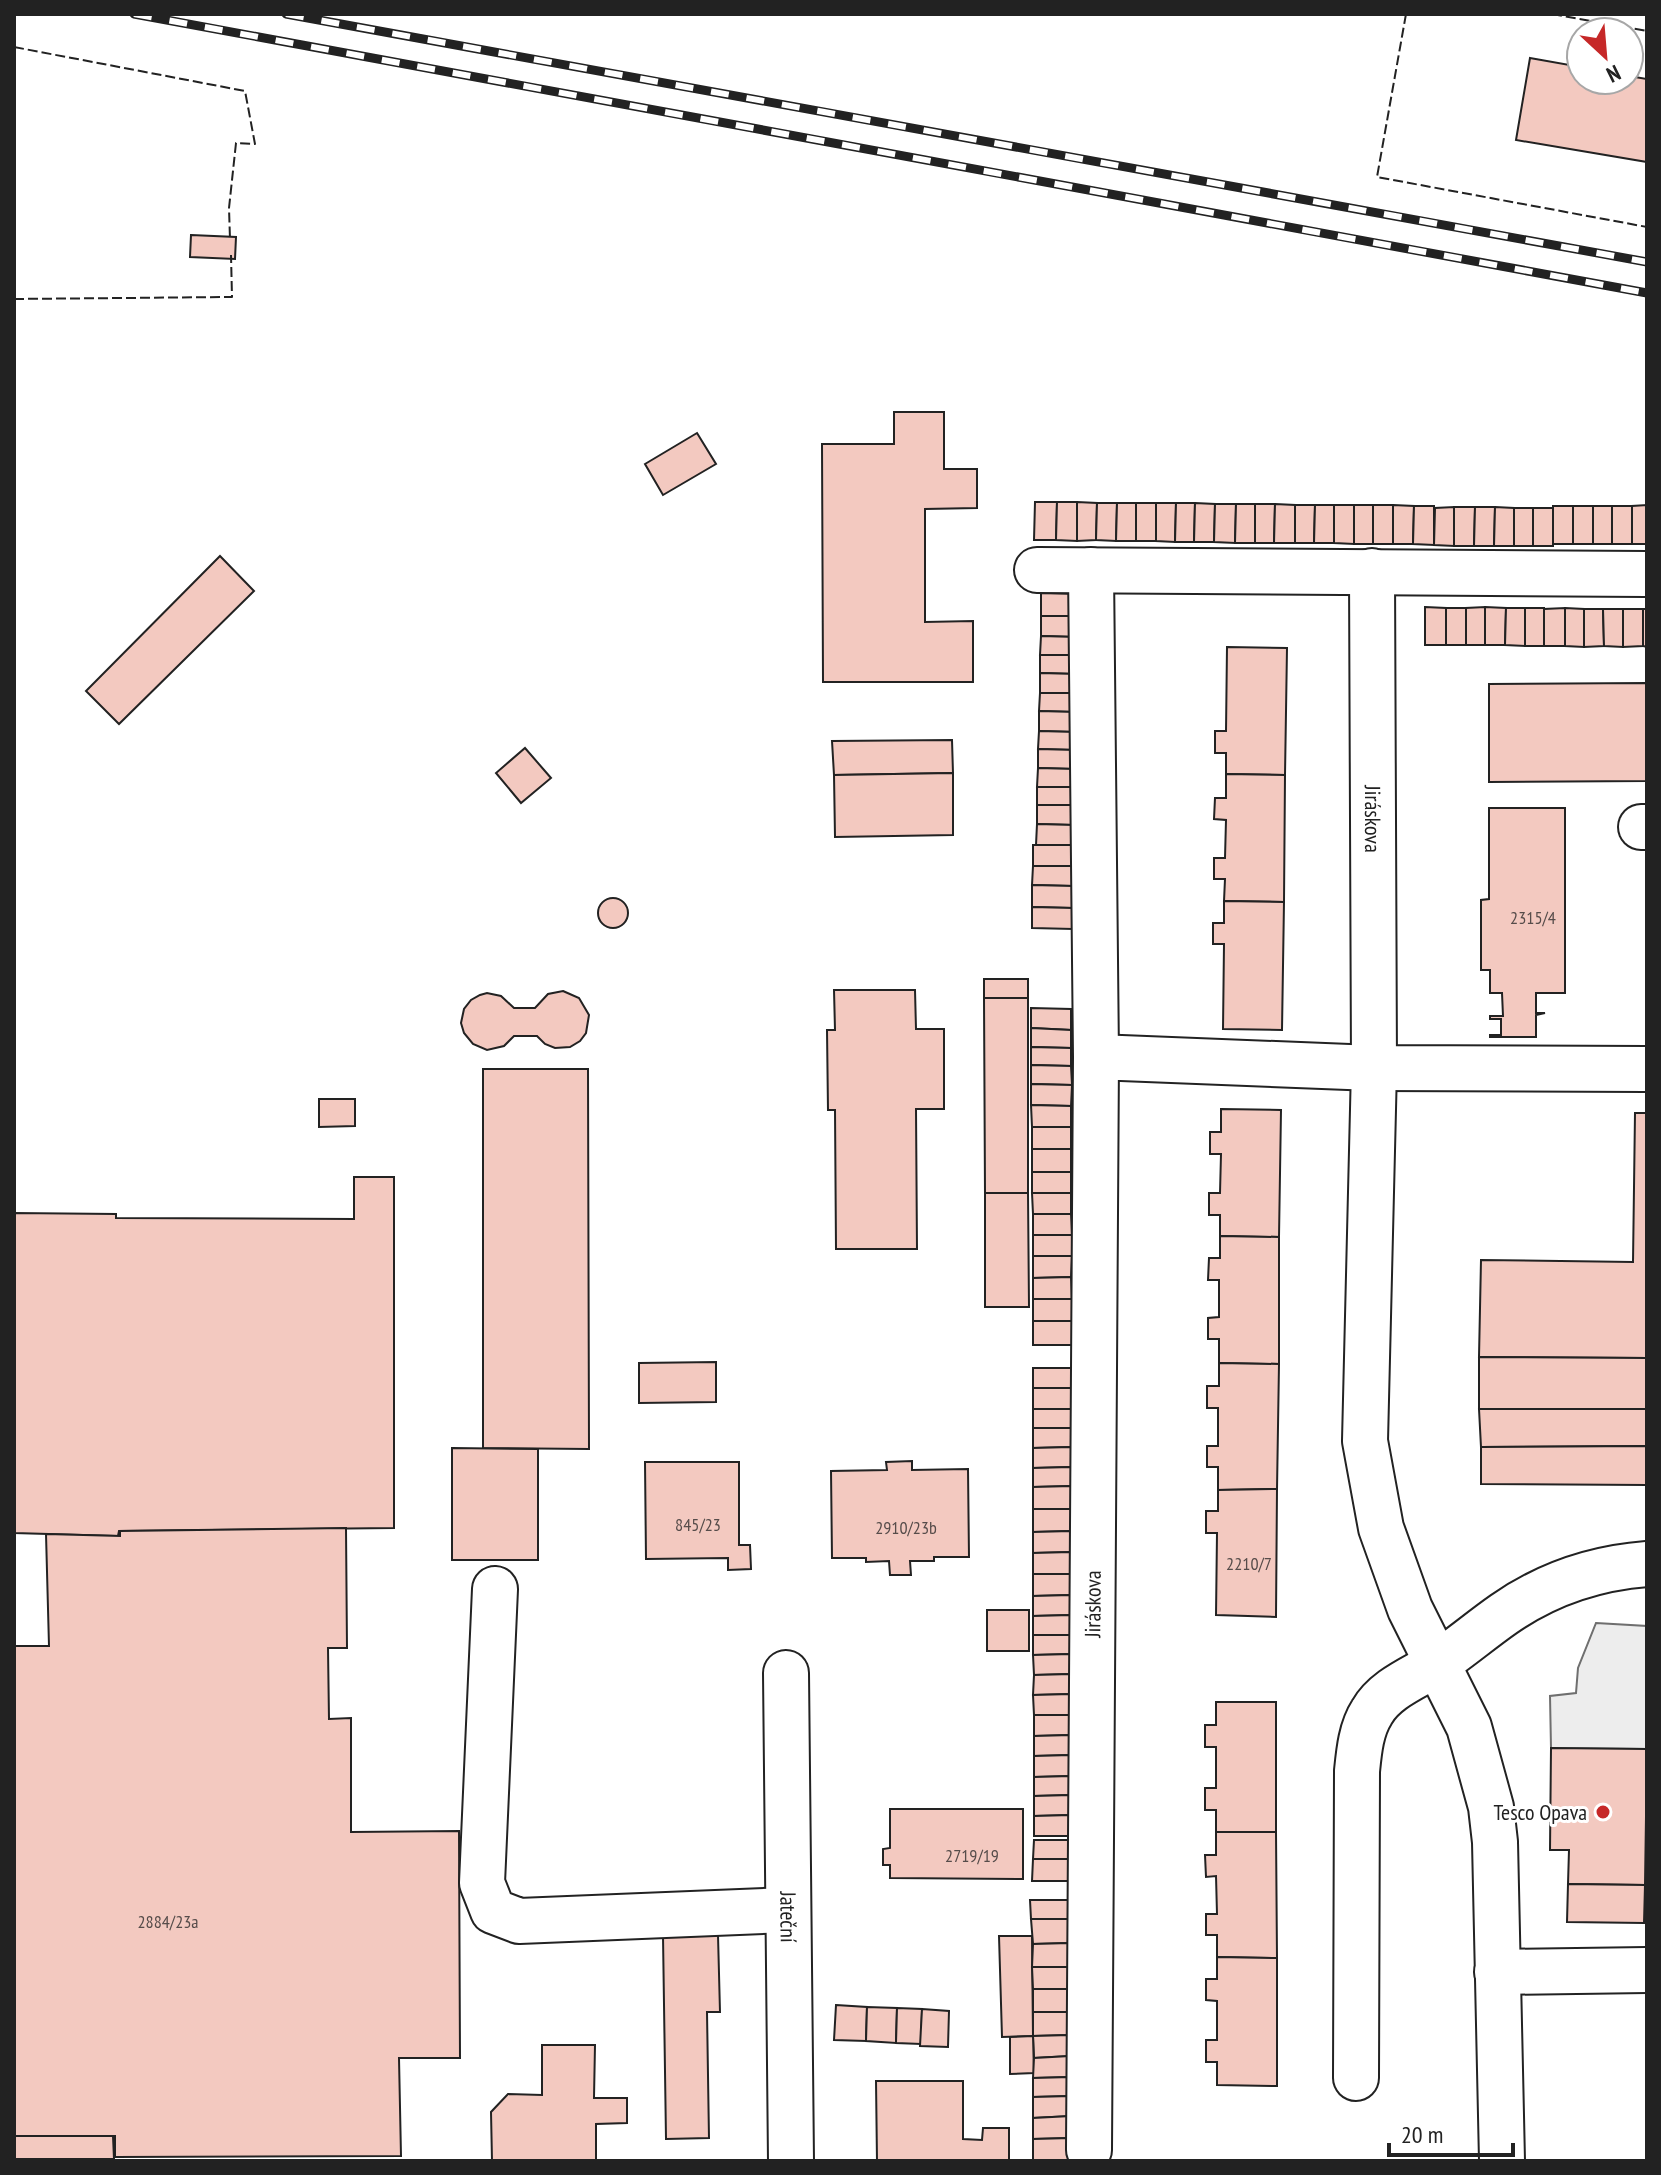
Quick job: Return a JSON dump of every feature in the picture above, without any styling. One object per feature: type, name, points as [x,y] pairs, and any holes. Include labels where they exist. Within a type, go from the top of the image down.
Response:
[{"type":"street","points":[[1037,570],[1647,574]]},
{"type":"street","name":"Jiráskova","points":[[1089,2150],[1096,1057],[1091,570]]},
{"type":"street","name":"Jiráskova","points":[[1372,571],[1374,1068],[1365,1441],[1381,1528],[1410,1609],[1469,1727],[1491,1807],[1495,1842],[1502,2161]]},
{"type":"street","points":[[1096,1057],[1374,1068],[1647,1069]]},
{"type":"street","points":[[1356,2078],[1357,1771],[1361,1741],[1372,1711],[1398,1686],[1436,1664],[1541,1591],[1582,1574],[1647,1564]]},
{"type":"street","points":[[495,1589],[482,1883],[493,1911],[519,1921],[788,1910]]},
{"type":"street","name":"Jateční","points":[[786,1673],[791,2161]]},
{"type":"street","points":[[1497,1972],[1647,1970]]},
{"type":"shaded area","points":[[1596,1623],[1647,1626],[1647,1749],[1551,1748],[1550,1696],[1576,1693],[1578,1668]]},
{"type":"building","points":[[1530,58],[1565,64],[1565,96],[1645,96],[1647,79],[1647,162],[1516,140]]},
{"type":"building","points":[[191,235],[236,237],[235,259],[190,257]]},
{"type":"building","points":[[894,412],[944,412],[944,469],[977,469],[977,508],[925,509],[925,622],[973,621],[973,682],[823,682],[822,444],[894,444]]},
{"type":"building","points":[[697,433],[716,464],[663,495],[645,464]]},
{"type":"building","points":[[1035,502],[1057,502],[1056,540],[1034,540]]},
{"type":"building","points":[[1057,502],[1077,502],[1077,541],[1056,540]]},
{"type":"building","points":[[1077,502],[1097,503],[1096,540],[1077,541]]},
{"type":"building","points":[[1097,503],[1117,503],[1116,541],[1096,540]]},
{"type":"building","points":[[1117,503],[1136,503],[1136,541],[1116,541]]},
{"type":"building","points":[[1136,503],[1156,503],[1156,541],[1136,541]]},
{"type":"building","points":[[1156,503],[1176,503],[1175,542],[1156,541]]},
{"type":"building","points":[[1176,503],[1195,503],[1194,542],[1175,542]]},
{"type":"building","points":[[1195,503],[1215,504],[1214,542],[1194,542]]},
{"type":"building","points":[[1215,504],[1236,504],[1235,543],[1214,542]]},
{"type":"building","points":[[1236,504],[1255,504],[1255,543],[1235,543]]},
{"type":"building","points":[[1255,504],[1275,504],[1274,543],[1255,543]]},
{"type":"building","points":[[1275,504],[1295,505],[1295,543],[1274,543]]},
{"type":"building","points":[[1295,505],[1315,505],[1314,543],[1295,543]]},
{"type":"building","points":[[1315,505],[1334,505],[1334,543],[1314,543]]},
{"type":"building","points":[[1334,505],[1354,505],[1354,544],[1334,543]]},
{"type":"building","points":[[1354,505],[1373,505],[1373,544],[1354,544]]},
{"type":"building","points":[[1373,505],[1393,505],[1393,544],[1373,544]]},
{"type":"building","points":[[1393,505],[1414,506],[1413,544],[1393,544]]},
{"type":"building","points":[[1647,505],[1647,544],[1632,544],[1632,506]]},
{"type":"building","points":[[1414,506],[1434,506],[1434,545],[1413,544]]},
{"type":"building","points":[[1553,506],[1573,506],[1573,544],[1553,544]]},
{"type":"building","points":[[1573,506],[1593,506],[1593,544],[1573,544]]},
{"type":"building","points":[[1593,506],[1612,506],[1612,544],[1593,544]]},
{"type":"building","points":[[1612,506],[1632,506],[1632,544],[1612,544]]},
{"type":"building","points":[[1454,507],[1475,507],[1474,546],[1454,546]]},
{"type":"building","points":[[1454,507],[1454,546],[1434,545],[1435,508]]},
{"type":"building","points":[[1475,507],[1495,507],[1494,546],[1474,546]]},
{"type":"building","points":[[1495,507],[1514,508],[1514,546],[1494,546]]},
{"type":"building","points":[[1514,508],[1533,508],[1533,546],[1514,546]]},
{"type":"building","points":[[1533,508],[1553,508],[1553,546],[1533,546]]},
{"type":"building","points":[[220,556],[254,591],[119,724],[86,691]]},
{"type":"building","points":[[1041,593],[1079,594],[1078,616],[1041,616]]},
{"type":"building","points":[[1425,607],[1446,608],[1446,645],[1425,645]]},
{"type":"building","points":[[1485,607],[1485,645],[1466,645],[1466,608]]},
{"type":"building","points":[[1485,607],[1506,608],[1505,645],[1485,645]]},
{"type":"building","points":[[1446,608],[1466,608],[1466,645],[1446,645]]},
{"type":"building","points":[[1506,608],[1525,608],[1525,646],[1505,645]]},
{"type":"building","points":[[1525,608],[1544,608],[1544,646],[1525,646]]},
{"type":"building","points":[[1565,608],[1584,609],[1584,647],[1565,646]]},
{"type":"building","points":[[1565,608],[1565,646],[1544,646],[1544,609]]},
{"type":"building","points":[[1584,609],[1603,609],[1604,646],[1584,647]]},
{"type":"building","points":[[1603,609],[1623,609],[1623,647],[1604,646]]},
{"type":"building","points":[[1623,609],[1643,609],[1643,646],[1623,647]]},
{"type":"building","points":[[1643,609],[1647,609],[1647,647],[1643,646]]},
{"type":"building","points":[[1041,616],[1078,616],[1077,637],[1041,636]]},
{"type":"building","points":[[1041,636],[1077,637],[1077,655],[1040,655]]},
{"type":"building","points":[[1227,647],[1287,648],[1285,775],[1226,774],[1226,753],[1215,753],[1215,731],[1226,731]]},
{"type":"building","points":[[1040,655],[1077,655],[1077,674],[1040,673]]},
{"type":"building","points":[[1040,673],[1077,674],[1076,693],[1040,693]]},
{"type":"building","points":[[1647,683],[1647,781],[1489,782],[1489,684]]},
{"type":"building","points":[[1040,693],[1076,693],[1076,712],[1039,711]]},
{"type":"building","points":[[1039,711],[1076,712],[1076,732],[1039,731]]},
{"type":"building","points":[[1039,731],[1076,732],[1076,750],[1038,749]]},
{"type":"building","points":[[952,740],[953,773],[834,775],[832,741]]},
{"type":"building","points":[[525,748],[551,778],[521,803],[496,773]]},
{"type":"building","points":[[1038,749],[1076,750],[1075,769],[1038,768]]},
{"type":"building","points":[[1038,768],[1075,769],[1075,787],[1037,787]]},
{"type":"building","points":[[953,773],[953,835],[835,837],[834,775]]},
{"type":"building","points":[[1226,774],[1285,775],[1284,902],[1224,901],[1225,879],[1214,879],[1214,858],[1225,858],[1226,820],[1214,819],[1215,798],[1226,798]]},
{"type":"building","points":[[1037,787],[1075,787],[1075,805],[1037,805]]},
{"type":"building","points":[[1037,805],[1075,805],[1074,825],[1037,824]]},
{"type":"building","points":[[1489,808],[1565,808],[1565,993],[1536,993],[1536,1013],[1545,1013],[1536,1015],[1536,1037],[1490,1037],[1501,1035],[1501,1019],[1490,1019],[1490,1016],[1503,1016],[1502,993],[1490,993],[1490,970],[1481,970],[1481,900],[1489,899]]},
{"type":"building","points":[[1037,824],[1074,825],[1074,845],[1036,845]]},
{"type":"building","points":[[1033,845],[1074,845],[1074,866],[1033,866]]},
{"type":"building","points":[[1033,866],[1074,866],[1073,886],[1032,885]]},
{"type":"building","points":[[1032,885],[1073,886],[1073,908],[1032,907]]},
{"type":"building","points":[[613,898],[624,902],[628,913],[624,924],[613,928],[602,924],[598,913],[602,902]]},
{"type":"building","points":[[1224,901],[1284,902],[1282,1030],[1223,1029],[1224,944],[1213,944],[1213,923],[1224,923]]},
{"type":"building","points":[[1032,907],[1073,908],[1073,929],[1032,928]]},
{"type":"building","points":[[984,979],[1028,979],[1028,998],[984,998]]},
{"type":"building","points":[[834,990],[915,990],[916,1029],[944,1029],[944,1109],[916,1109],[917,1249],[836,1249],[835,1110],[828,1110],[827,1030],[835,1030]]},
{"type":"building","points":[[563,991],[579,998],[589,1015],[586,1033],[570,1047],[555,1048],[537,1036],[514,1036],[504,1046],[487,1050],[473,1044],[464,1033],[461,1023],[464,1009],[480,995],[501,996],[514,1008],[535,1008],[548,994]]},
{"type":"building","points":[[984,998],[1028,998],[1028,1193],[985,1193]]},
{"type":"building","points":[[1031,1008],[1071,1009],[1071,1030],[1031,1028]]},
{"type":"building","points":[[1031,1028],[1071,1030],[1071,1048],[1031,1047]]},
{"type":"building","points":[[1031,1047],[1071,1048],[1071,1066],[1031,1065]]},
{"type":"building","points":[[1031,1065],[1071,1066],[1072,1085],[1031,1084]]},
{"type":"building","points":[[483,1069],[588,1069],[589,1449],[483,1448]]},
{"type":"building","points":[[1031,1084],[1072,1085],[1071,1106],[1031,1105]]},
{"type":"building","points":[[319,1099],[355,1099],[355,1126],[319,1127]]},
{"type":"building","points":[[1031,1105],[1071,1106],[1071,1127],[1032,1127]]},
{"type":"building","points":[[1221,1109],[1281,1110],[1279,1237],[1220,1236],[1220,1215],[1209,1215],[1209,1193],[1220,1193],[1221,1154],[1210,1154],[1210,1132],[1221,1132]]},
{"type":"building","points":[[1635,1113],[1647,1113],[1647,1358],[1479,1357],[1481,1260],[1633,1262]]},
{"type":"building","points":[[1032,1127],[1071,1127],[1071,1149],[1032,1149]]},
{"type":"building","points":[[1032,1149],[1071,1149],[1071,1172],[1032,1172]]},
{"type":"building","points":[[1032,1172],[1071,1172],[1071,1193],[1032,1193]]},
{"type":"building","points":[[354,1177],[394,1177],[394,1528],[119,1531],[118,1536],[14,1533],[14,1213],[116,1214],[116,1218],[354,1219]]},
{"type":"building","points":[[985,1193],[1028,1193],[1029,1307],[985,1307]]},
{"type":"building","points":[[1032,1193],[1071,1193],[1071,1214],[1033,1214]]},
{"type":"building","points":[[1033,1214],[1071,1214],[1072,1235],[1033,1235]]},
{"type":"building","points":[[1033,1235],[1072,1235],[1072,1256],[1033,1256]]},
{"type":"building","points":[[1220,1236],[1279,1237],[1279,1364],[1219,1363],[1219,1339],[1208,1339],[1208,1318],[1219,1317],[1219,1280],[1208,1280],[1209,1258],[1220,1258]]},
{"type":"building","points":[[1033,1256],[1072,1256],[1071,1277],[1033,1278]]},
{"type":"building","points":[[1071,1277],[1072,1299],[1033,1299],[1033,1278]]},
{"type":"building","points":[[1033,1299],[1072,1299],[1072,1321],[1033,1321]]},
{"type":"building","points":[[1033,1321],[1072,1321],[1072,1345],[1033,1345]]},
{"type":"building","points":[[1479,1357],[1647,1358],[1647,1409],[1479,1409]]},
{"type":"building","points":[[716,1362],[716,1402],[639,1403],[639,1363]]},
{"type":"building","points":[[1219,1363],[1279,1364],[1277,1489],[1218,1490],[1218,1467],[1207,1467],[1207,1446],[1218,1446],[1218,1408],[1207,1408],[1207,1386],[1219,1386]]},
{"type":"building","points":[[1033,1368],[1072,1368],[1072,1388],[1033,1388]]},
{"type":"building","points":[[1033,1388],[1072,1388],[1072,1409],[1033,1409]]},
{"type":"building","points":[[1033,1409],[1072,1409],[1072,1428],[1033,1428]]},
{"type":"building","points":[[1479,1409],[1647,1409],[1647,1446],[1481,1447]]},
{"type":"building","points":[[1033,1428],[1072,1428],[1071,1447],[1033,1448]]},
{"type":"building","points":[[1647,1446],[1647,1485],[1481,1484],[1481,1447]]},
{"type":"building","points":[[1071,1447],[1071,1467],[1033,1468],[1033,1448]]},
{"type":"building","points":[[452,1448],[538,1449],[538,1560],[452,1560]]},
{"type":"building","points":[[912,1461],[912,1470],[968,1469],[969,1557],[910,1561],[911,1575],[890,1575],[889,1561],[832,1558],[831,1471],[887,1470],[886,1462]]},
{"type":"building","points":[[645,1462],[739,1462],[739,1545],[750,1545],[751,1569],[728,1570],[728,1558],[646,1559]]},
{"type":"building","points":[[1071,1467],[1072,1486],[1033,1487],[1033,1468]]},
{"type":"building","points":[[1072,1486],[1072,1509],[1033,1509],[1033,1487]]},
{"type":"building","points":[[1277,1489],[1276,1617],[1216,1615],[1217,1533],[1206,1533],[1206,1511],[1218,1511],[1218,1490]]},
{"type":"building","points":[[1033,1509],[1072,1509],[1071,1531],[1033,1532]]},
{"type":"building","points":[[346,1528],[347,1648],[328,1648],[329,1719],[351,1718],[351,1832],[459,1831],[460,2058],[399,2058],[401,2156],[115,2157],[115,2136],[14,2136],[14,1646],[49,1646],[46,1534],[120,1536],[120,1531]]},
{"type":"building","points":[[1071,1531],[1071,1552],[1033,1553],[1033,1532]]},
{"type":"building","points":[[1071,1552],[1071,1574],[1033,1574],[1033,1553]]},
{"type":"building","points":[[1033,1574],[1071,1574],[1071,1595],[1033,1596]]},
{"type":"building","points":[[1071,1595],[1071,1615],[1033,1616],[1033,1596]]},
{"type":"building","points":[[987,1610],[1029,1610],[1029,1651],[987,1651]]},
{"type":"building","points":[[1071,1615],[1071,1635],[1033,1635],[1033,1616]]},
{"type":"building","points":[[1033,1635],[1071,1635],[1071,1654],[1033,1655]]},
{"type":"building","points":[[1071,1654],[1071,1674],[1034,1675],[1033,1655]]},
{"type":"building","points":[[1071,1674],[1071,1694],[1033,1695],[1034,1675]]},
{"type":"building","points":[[1071,1694],[1071,1715],[1034,1715],[1033,1695]]},
{"type":"building","points":[[1216,1702],[1276,1702],[1276,1832],[1216,1832],[1216,1810],[1205,1810],[1205,1788],[1216,1788],[1216,1747],[1205,1747],[1205,1725],[1216,1725]]},
{"type":"building","points":[[1034,1715],[1071,1715],[1071,1735],[1034,1736]]},
{"type":"building","points":[[1071,1735],[1071,1755],[1034,1756],[1034,1736]]},
{"type":"building","points":[[1551,1748],[1647,1749],[1645,1885],[1568,1884],[1569,1850],[1550,1850]]},
{"type":"building","points":[[1071,1755],[1071,1776],[1034,1777],[1034,1756]]},
{"type":"building","points":[[1071,1776],[1071,1795],[1034,1796],[1034,1777]]},
{"type":"building","points":[[1071,1795],[1071,1815],[1034,1816],[1034,1796]]},
{"type":"building","points":[[890,1809],[1023,1809],[1023,1879],[890,1878],[890,1865],[883,1865],[883,1849],[890,1848]]},
{"type":"building","points":[[1071,1815],[1070,1836],[1034,1836],[1034,1816]]},
{"type":"building","points":[[1216,1832],[1276,1832],[1277,1958],[1217,1957],[1217,1935],[1206,1935],[1206,1914],[1217,1914],[1216,1876],[1206,1877],[1205,1855],[1216,1855]]},
{"type":"building","points":[[1034,1840],[1071,1840],[1070,1859],[1033,1859]]},
{"type":"building","points":[[1033,1859],[1070,1859],[1070,1881],[1032,1881]]},
{"type":"building","points":[[1568,1884],[1645,1885],[1644,1923],[1567,1922]]},
{"type":"building","points":[[1030,1900],[1069,1900],[1070,1919],[1031,1919]]},
{"type":"building","points":[[1031,1919],[1070,1919],[1070,1943],[1033,1944]]},
{"type":"building","points":[[718,1935],[720,2012],[707,2012],[709,2138],[666,2139],[663,1936]]},
{"type":"building","points":[[999,1936],[1032,1936],[1033,2036],[1002,2037]]},
{"type":"building","points":[[1070,1943],[1070,1967],[1032,1967],[1033,1944]]},
{"type":"building","points":[[1217,1957],[1277,1958],[1277,2086],[1217,2085],[1217,2062],[1206,2062],[1206,2040],[1217,2040],[1217,2001],[1206,2000],[1206,1979],[1217,1979]]},
{"type":"building","points":[[1032,1967],[1070,1967],[1070,1989],[1033,1989]]},
{"type":"building","points":[[1033,1989],[1070,1989],[1070,2012],[1033,2012]]},
{"type":"building","points":[[836,2005],[867,2007],[866,2041],[834,2040]]},
{"type":"building","points":[[867,2007],[897,2008],[896,2043],[866,2041]]},
{"type":"building","points":[[897,2008],[922,2009],[921,2044],[896,2043]]},
{"type":"building","points":[[922,2009],[949,2011],[948,2047],[920,2046]]},
{"type":"building","points":[[1033,2012],[1070,2012],[1070,2035],[1033,2036]]},
{"type":"building","points":[[1070,2035],[1070,2056],[1034,2058],[1033,2036]]},
{"type":"building","points":[[1033,2036],[1034,2073],[1010,2074],[1010,2037]]},
{"type":"building","points":[[542,2045],[595,2045],[594,2098],[627,2098],[627,2123],[596,2124],[596,2161],[492,2161],[491,2112],[508,2094],[542,2095]]},
{"type":"building","points":[[1070,2056],[1071,2077],[1033,2078],[1034,2058]]},
{"type":"building","points":[[1071,2077],[1071,2096],[1033,2097],[1033,2078]]},
{"type":"building","points":[[876,2081],[963,2081],[963,2139],[982,2140],[983,2128],[1009,2128],[1009,2161],[877,2161]]},
{"type":"building","points":[[1071,2096],[1071,2116],[1033,2118],[1033,2097]]},
{"type":"building","points":[[1071,2116],[1071,2138],[1033,2139],[1033,2118]]},
{"type":"building","points":[[14,2136],[113,2136],[114,2159],[14,2159]]},
{"type":"building","points":[[1071,2138],[1071,2160],[1033,2161],[1033,2139]]},
{"type":"railway","points":[[134,14],[1647,293]]},
{"type":"railway","points":[[286,14],[1647,262]]},
{"type":"fence","points":[[1406,14],[1377,177],[1647,227]]},
{"type":"fence","points":[[1552,14],[1647,31]]},
{"type":"fence","points":[[14,47],[245,91],[255,144],[236,143],[229,208],[230,239]]},
{"type":"fence","points":[[14,299],[232,297],[231,255]]},
{"type":"place","name":"Tesco Opava","points":[[1603,1812]]}]
